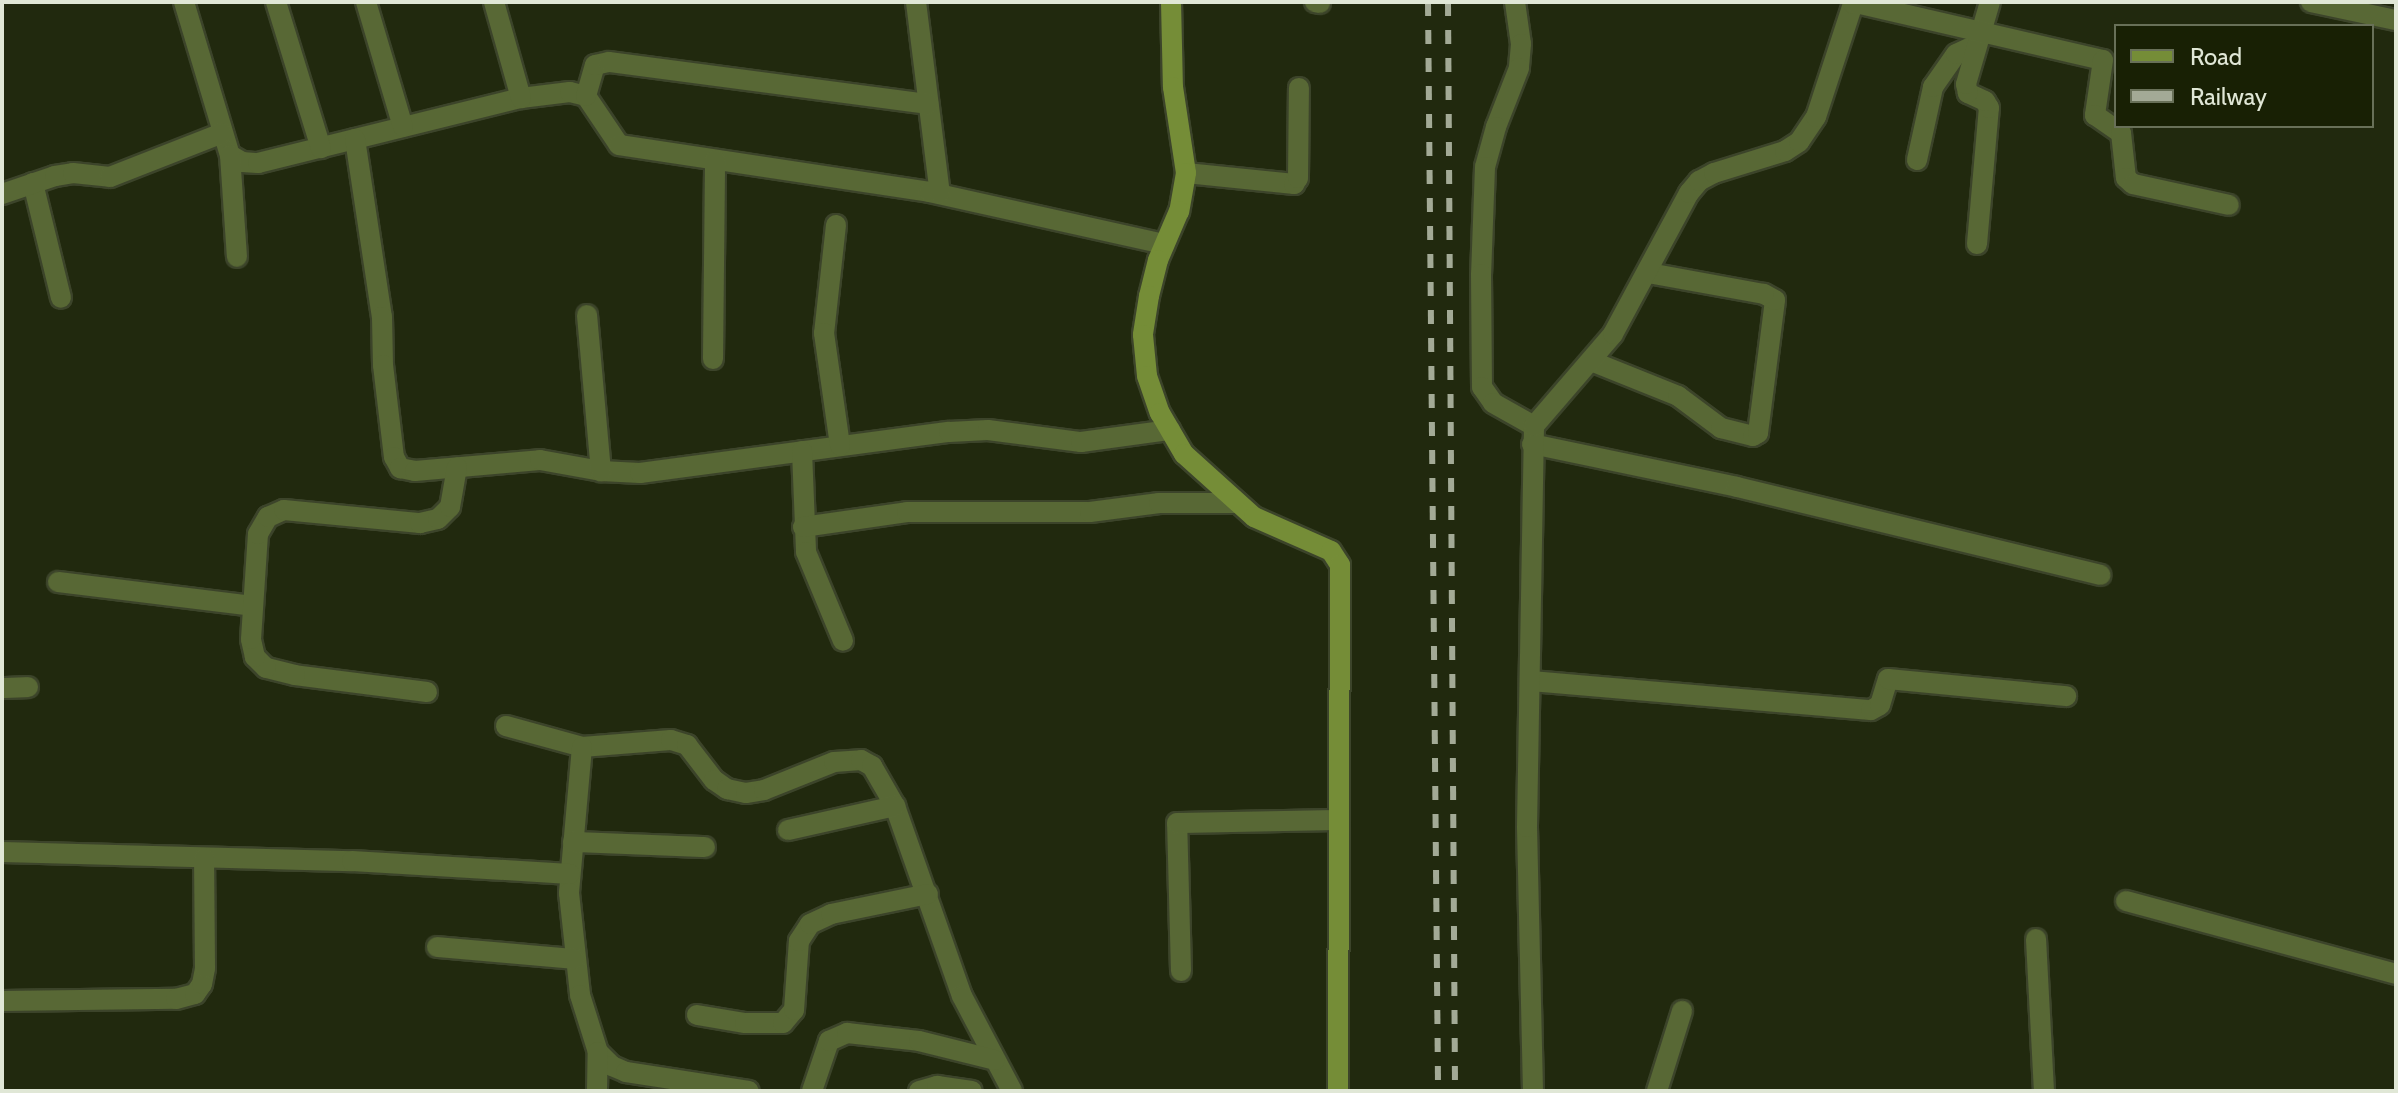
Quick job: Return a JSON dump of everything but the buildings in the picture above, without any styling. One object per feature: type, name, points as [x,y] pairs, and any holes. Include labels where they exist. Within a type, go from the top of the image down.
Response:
[{"type":"street","points":[[184,2],[230,155],[237,257]]},
{"type":"street","points":[[276,2],[321,148]]},
{"type":"street","points":[[366,2],[403,127]]},
{"type":"street","points":[[494,2],[521,98]]},
{"type":"street","points":[[916,2],[940,194]]},
{"type":"street","points":[[1171,2],[1173,87],[1186,173],[1179,211],[1164,244],[1143,335],[1147,376],[1160,413],[1184,454],[1254,517],[1337,555],[1338,1091]]},
{"type":"street","points":[[1515,2],[1521,44],[1519,68],[1485,167],[1481,258],[1482,387],[1493,403],[1533,435],[2100,575]]},
{"type":"street","points":[[1533,1091],[1527,827],[1533,435],[1613,334],[1689,193],[1699,181],[1714,173],[1785,151],[1799,142],[1816,117],[1856,2],[1979,37],[2103,60],[2095,115],[2121,133],[2126,178],[2133,184],[2229,205]]},
{"type":"street","points":[[1977,244],[1989,108],[1985,101],[1966,89],[1990,2]]},
{"type":"street","points":[[2311,2],[2342,5],[2396,20]]},
{"type":"street","points":[[1917,160],[1933,87],[1956,54],[1979,37]]},
{"type":"street","points":[[586,96],[595,65],[609,62],[928,104]]},
{"type":"street","points":[[1186,173],[1294,184],[1298,178],[1299,88]]},
{"type":"street","points":[[230,155],[242,162],[258,163],[546,92],[586,96]]},
{"type":"street","points":[[586,96],[619,145],[940,194],[1164,244]]},
{"type":"street","points":[[2,194],[73,173],[110,177],[222,133]]},
{"type":"street","points":[[355,139],[382,317],[383,365],[394,457],[400,468],[415,471],[540,460],[601,471],[640,473],[949,432],[988,430],[1081,442],[1170,430]]},
{"type":"street","points":[[713,359],[715,160]]},
{"type":"street","points":[[33,183],[61,298]]},
{"type":"street","points":[[836,225],[824,333],[840,446]]},
{"type":"street","points":[[1591,361],[1678,396],[1721,428],[1753,436],[1758,433],[1775,300],[1764,294],[1648,273]]},
{"type":"street","points":[[587,315],[601,471]]},
{"type":"street","points":[[802,451],[806,552],[843,641]]},
{"type":"street","points":[[427,692],[295,675],[266,668],[255,657],[253,648],[258,534],[268,517],[284,510],[420,523],[438,519],[450,507],[457,468]]},
{"type":"street","points":[[803,527],[907,512],[1090,512],[1159,503],[1238,503]]},
{"type":"street","points":[[58,582],[253,606]]},
{"type":"street","points":[[1531,681],[1871,710],[1880,705],[1888,679],[2066,696]]},
{"type":"street","points":[[2,688],[28,687]]},
{"type":"street","points":[[506,726],[582,747],[671,740],[687,745],[714,780],[727,789],[746,793],[764,790],[834,762],[861,760],[872,766],[895,806],[962,996],[1012,1091]]},
{"type":"street","points":[[582,747],[570,874],[574,959],[586,1017],[598,1052],[597,1091]]},
{"type":"street","points":[[788,830],[895,806]]},
{"type":"street","points":[[1181,971],[1177,823],[1339,820]]},
{"type":"street","points":[[573,842],[705,847]]},
{"type":"street","points":[[2,852],[352,861],[570,874]]},
{"type":"street","points":[[2,1001],[160,1000],[195,994],[202,984],[205,968],[204,858]]},
{"type":"street","points":[[697,1015],[745,1023],[783,1023],[794,1010],[802,931],[831,914],[928,894]]},
{"type":"street","points":[[2126,901],[2396,974]]},
{"type":"street","points":[[2036,939],[2044,1091]]},
{"type":"street","points":[[437,947],[574,959]]},
{"type":"street","points":[[1657,1091],[1682,1011]]},
{"type":"street","points":[[812,1091],[829,1041],[847,1033],[919,1041],[995,1060]]},
{"type":"street","points":[[598,1052],[612,1066],[626,1072],[749,1091]]},
{"type":"street","points":[[919,1091],[937,1086],[972,1091]]},
{"type":"railway","points":[[1428,2],[1438,1091]]},
{"type":"railway","points":[[1448,2],[1455,1091]]}]
